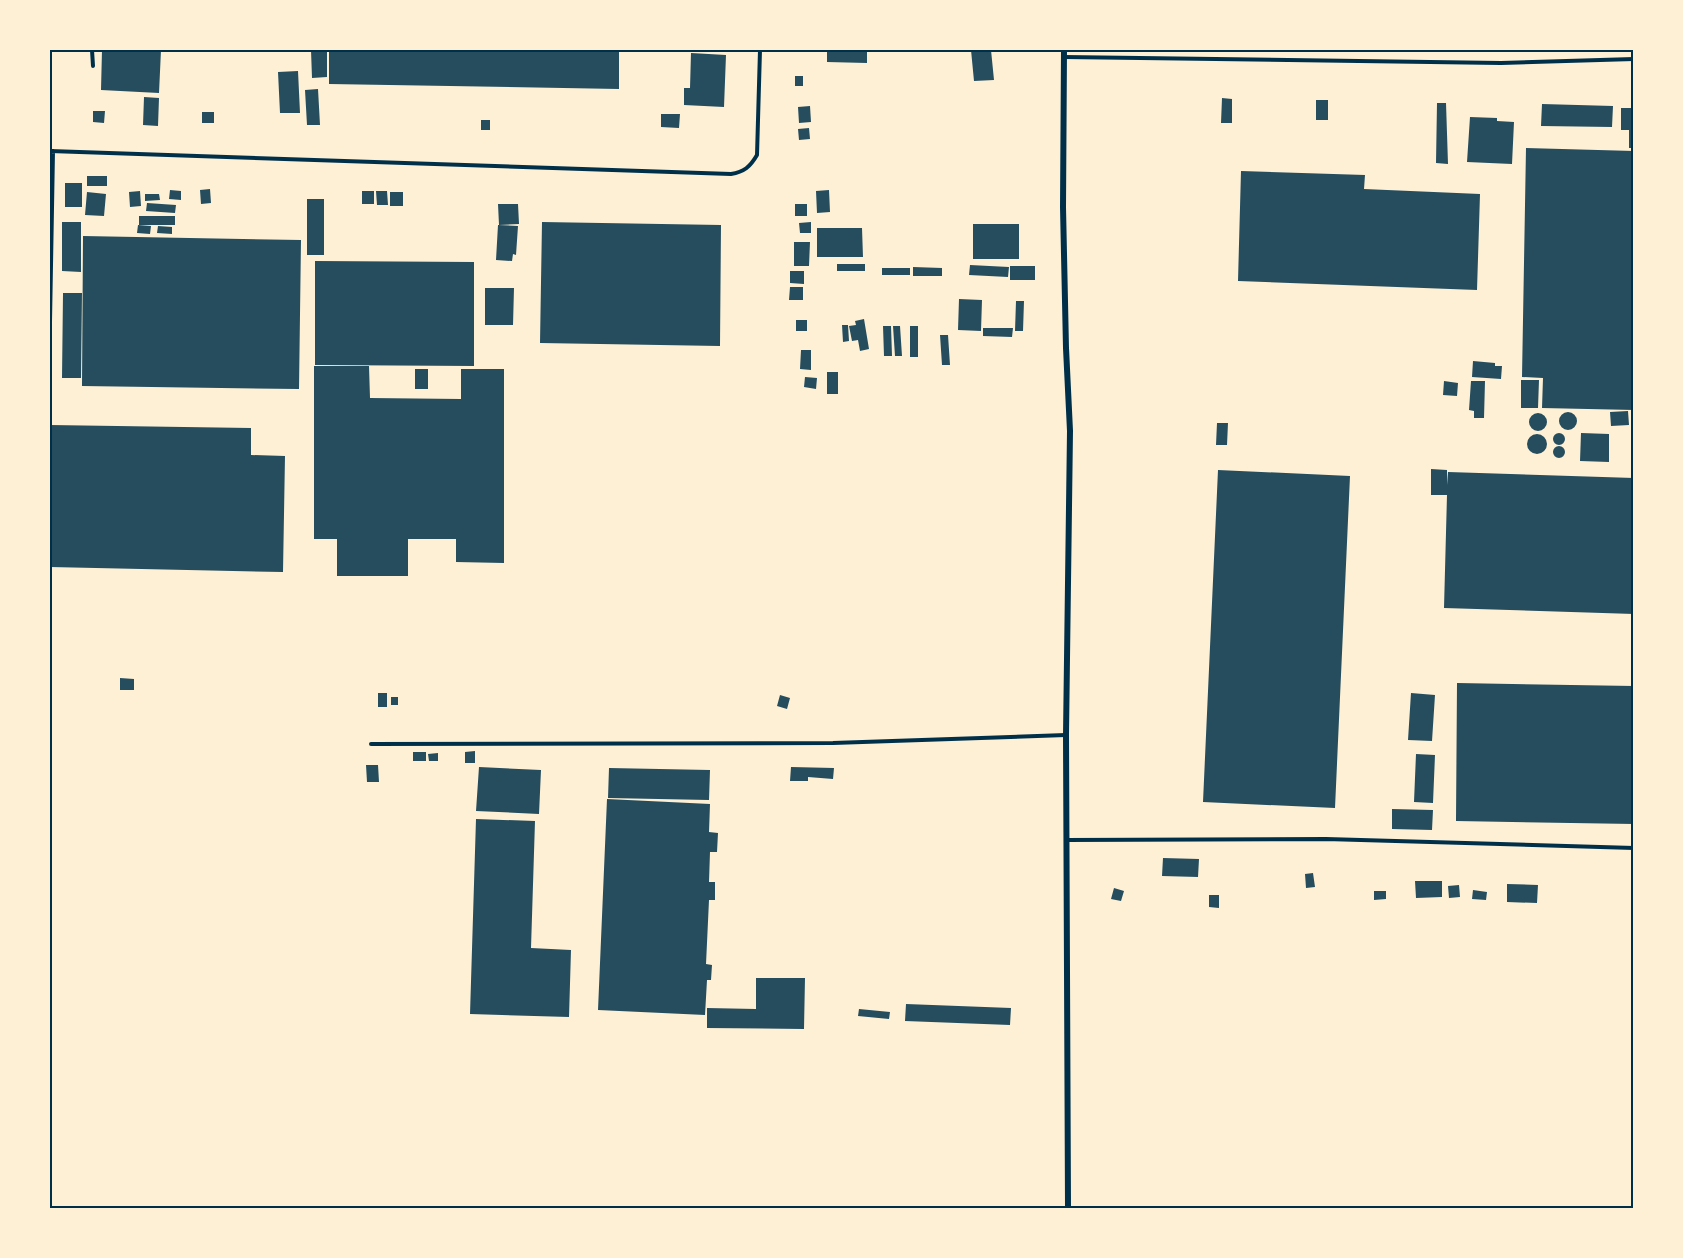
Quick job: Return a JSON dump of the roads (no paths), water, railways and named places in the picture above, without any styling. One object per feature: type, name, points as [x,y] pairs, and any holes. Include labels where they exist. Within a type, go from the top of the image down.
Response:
[{"type":"street","points":[[1064,53],[1063,207],[1070,430],[1066,735],[1068,1209]]},
{"type":"lane","points":[[92,50],[93,66]]},
{"type":"lane","points":[[50,322],[51,151],[730,174],[742,172],[752,165],[757,155],[760,50]]},
{"type":"lane","points":[[1064,53],[1501,63],[1634,59]]},
{"type":"lane","points":[[371,744],[833,743],[1066,735]]},
{"type":"lane","points":[[1066,840],[1326,839],[1634,848]]}]
